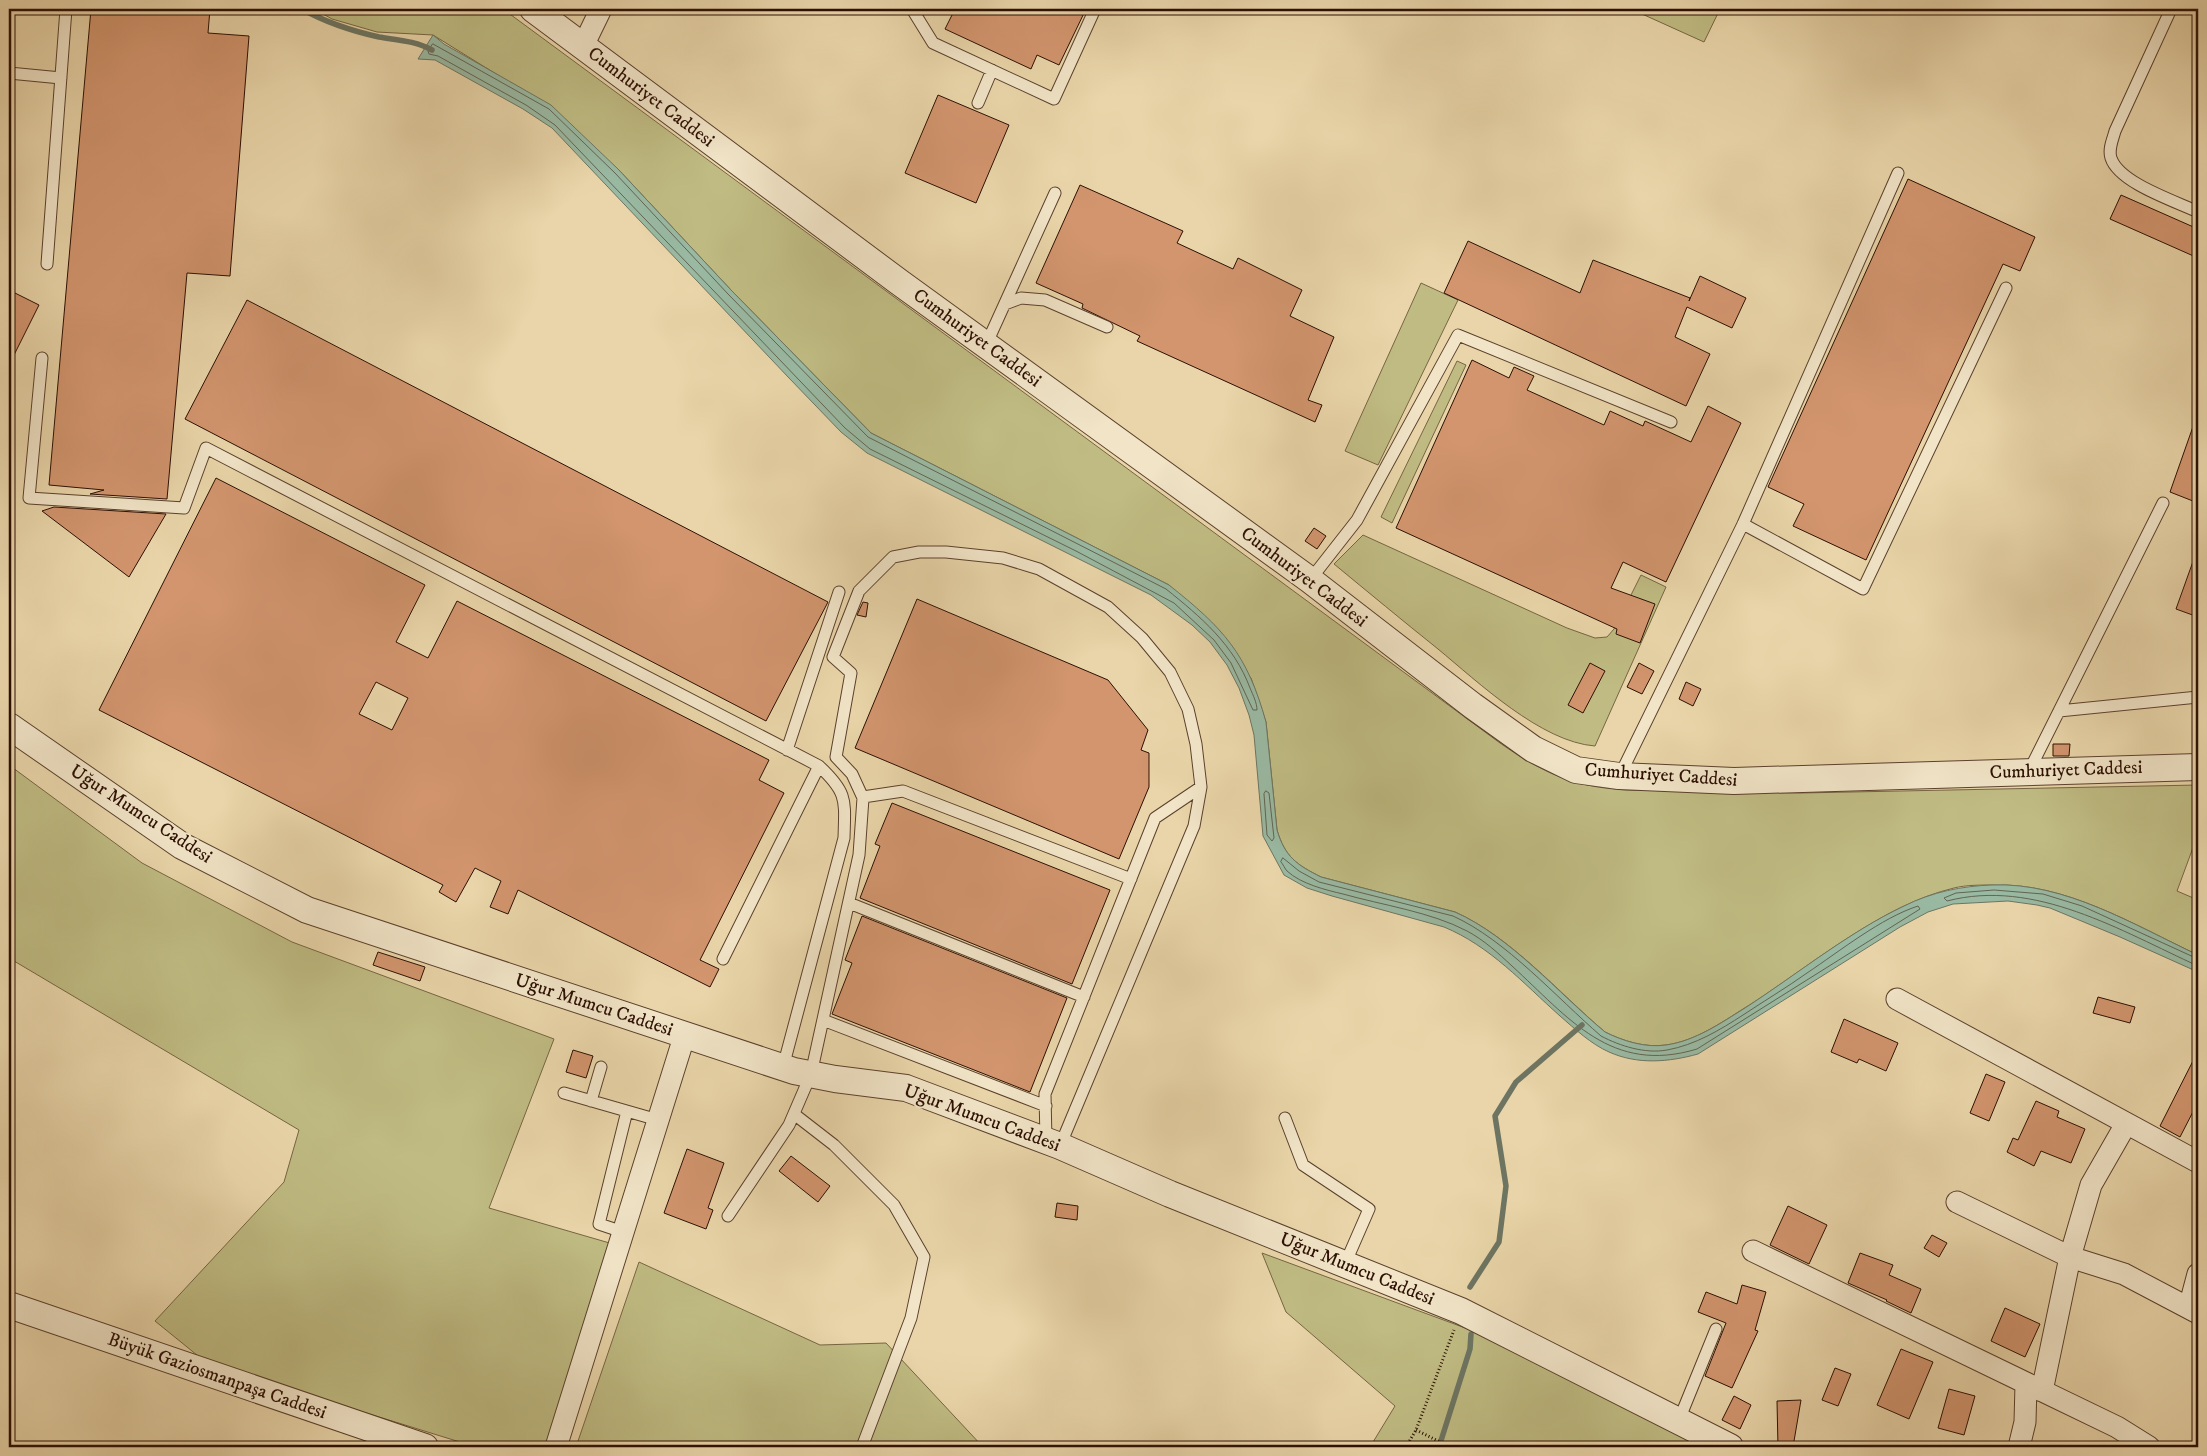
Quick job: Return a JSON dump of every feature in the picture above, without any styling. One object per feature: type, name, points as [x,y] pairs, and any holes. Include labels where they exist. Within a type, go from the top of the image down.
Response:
[{"type":"street","name":"Cumhuriyet Caddesi","points":[[533,9],[986,345],[1310,580],[1472,706],[1533,749],[1576,770],[1619,776],[1734,780],[2198,767]]},
{"type":"street","points":[[582,46],[601,9]]},
{"type":"street","name":"Uğur Mumcu Caddesi","points":[[9,726],[182,846],[307,910],[783,1066],[810,1074],[906,1088],[1053,1144],[1170,1194],[1461,1311],[1730,1447]]},
{"type":"street","points":[[1897,1000],[2198,1162]]},
{"type":"street","points":[[556,1447],[685,1034]]},
{"type":"street","points":[[2019,1447],[2091,1185],[2126,1124]]},
{"type":"street","points":[[1957,1202],[2070,1257],[2124,1274],[2194,1311],[2198,1274]]},
{"type":"street","points":[[1753,1251],[2117,1427],[2150,1447]]},
{"type":"street","name":"Büyük Gaziosmanpaşa Caddesi","points":[[9,1305],[425,1447]]},
{"type":"lane","points":[[47,264],[66,9]]},
{"type":"lane","points":[[912,9],[933,43],[1054,99],[1095,9]]},
{"type":"lane","points":[[2171,9],[2115,131],[2110,148],[2111,158],[2118,169],[2137,184],[2198,212]]},
{"type":"lane","points":[[978,103],[992,70]]},
{"type":"lane","points":[[9,72],[61,78]]},
{"type":"lane","points":[[1619,776],[1743,524],[1898,173]]},
{"type":"lane","points":[[986,345],[1055,193]]},
{"type":"lane","points":[[1743,524],[1863,588],[2006,288]]},
{"type":"lane","points":[[1005,304],[1021,298],[1045,300],[1107,327]]},
{"type":"lane","points":[[1310,580],[1357,520],[1458,335],[1671,422]]},
{"type":"lane","points":[[42,358],[29,498],[184,508],[206,448],[819,766],[837,783],[845,802],[844,838],[783,1066]]},
{"type":"lane","points":[[2029,771],[2163,503]]},
{"type":"lane","points":[[728,1216],[789,1125],[810,1074],[859,855],[863,797],[852,774],[836,757],[851,672],[833,657],[859,591],[893,557],[919,552],[946,552],[1003,558],[1039,570],[1108,607],[1142,638],[1170,672],[1188,709],[1196,744],[1201,787],[1194,826],[1053,1144]]},
{"type":"lane","points":[[787,750],[839,592]]},
{"type":"lane","points":[[2059,711],[2198,697]]},
{"type":"lane","points":[[723,960],[819,766]]},
{"type":"lane","points":[[1053,1144],[1045,1094],[1155,818],[1201,787]]},
{"type":"lane","points":[[863,797],[903,791],[1131,879]]},
{"type":"lane","points":[[849,903],[1084,997]]},
{"type":"lane","points":[[823,1020],[1046,1106]]},
{"type":"lane","points":[[591,1101],[601,1067]]},
{"type":"lane","points":[[564,1093],[658,1120]]},
{"type":"lane","points":[[624,1232],[599,1224],[627,1111]]},
{"type":"lane","points":[[794,1114],[834,1145],[894,1205],[924,1257],[911,1318],[862,1447]]},
{"type":"lane","points":[[1285,1118],[1303,1166],[1370,1209],[1345,1264]]},
{"type":"lane","points":[[1679,1420],[1716,1329]]},
{"type":"path","points":[[1406,1447],[1416,1430],[1461,1311]]},
{"type":"path","points":[[1416,1430],[1450,1447]]},
{"type":"shaded area","points":[[314,9],[503,9],[1500,743],[1531,763],[1560,777],[1591,786],[1627,790],[1801,793],[2198,785],[2198,834],[2177,891],[2198,900],[2198,955],[2124,919],[2072,898],[2046,890],[2019,886],[1963,886],[1927,896],[1874,922],[1823,954],[1731,1017],[1689,1039],[1666,1045],[1650,1046],[1627,1041],[1605,1032],[1515,950],[1476,923],[1455,912],[1321,877],[1299,864],[1288,854],[1277,830],[1266,722],[1251,678],[1169,585],[871,433],[731,290],[618,169],[496,74],[433,35],[377,32],[332,19]]},
{"type":"shaded area","points":[[1631,9],[1720,9],[1704,42]]},
{"type":"shaded area","points":[[1421,283],[1458,300],[1378,465],[1345,451]]},
{"type":"shaded area","points":[[1457,361],[1466,365],[1392,523],[1381,517]]},
{"type":"shaded area","points":[[1363,535],[1567,628],[1595,638],[1607,637],[1614,629],[1641,575],[1666,587],[1595,746],[1574,742],[1553,734],[1511,708],[1334,564]]},
{"type":"shaded area","points":[[9,765],[142,863],[292,942],[554,1039],[489,1208],[613,1244],[548,1447],[476,1447],[208,1364],[155,1321],[284,1182],[299,1130],[9,958]]},
{"type":"shaded area","points":[[1262,1253],[1468,1329],[1618,1403],[1701,1447],[1370,1447],[1395,1406],[1286,1312]]},
{"type":"shaded area","points":[[639,1262],[820,1345],[886,1343],[983,1447],[576,1447]]},
{"type":"water","points":[[433,35],[444,44],[551,105],[618,169],[731,290],[871,433],[1169,585],[1204,615],[1231,644],[1241,660],[1259,698],[1266,722],[1277,830],[1284,847],[1293,859],[1321,877],[1455,912],[1476,923],[1533,966],[1605,1032],[1627,1041],[1650,1046],[1666,1045],[1687,1040],[1736,1014],[1883,916],[1925,897],[1970,887],[1992,885],[2019,886],[2046,890],[2072,898],[2124,919],[2198,955],[2198,972],[2050,908],[2008,901],[1953,904],[1928,912],[1900,927],[1698,1054],[1654,1061],[1631,1059],[1602,1049],[1577,1031],[1505,966],[1461,935],[1444,927],[1307,888],[1284,875],[1263,836],[1254,735],[1249,715],[1239,688],[1227,665],[1210,642],[1192,625],[1151,595],[867,453],[841,432],[552,128],[523,109],[435,60],[418,59]]},
{"type":"building","points":[[91,9],[210,9],[208,33],[249,36],[230,276],[187,273],[167,499],[90,494],[104,490],[49,485]]},
{"type":"building","points":[[955,9],[1086,9],[1059,65],[1037,55],[1031,69],[945,29]]},
{"type":"building","points":[[938,95],[1009,125],[976,203],[905,173]]},
{"type":"building","points":[[1908,179],[2035,237],[2020,271],[2003,264],[1866,560],[1793,526],[1804,504],[1768,487]]},
{"type":"building","points":[[1080,185],[1183,231],[1177,243],[1233,269],[1238,258],[1302,290],[1290,316],[1334,337],[1308,400],[1322,405],[1315,422],[1137,341],[1140,336],[1082,308],[1083,304],[1036,283]]},
{"type":"building","points":[[2121,195],[2198,229],[2198,258],[2110,219]]},
{"type":"building","points":[[1468,241],[1580,293],[1593,260],[1690,298],[1689,301],[1700,276],[1746,298],[1732,328],[1687,307],[1675,337],[1710,354],[1686,406],[1444,293]]},
{"type":"building","points":[[9,290],[39,305],[9,365]]},
{"type":"building","points":[[247,300],[828,602],[766,721],[185,419]]},
{"type":"building","points":[[1472,360],[1509,378],[1514,367],[1534,376],[1527,390],[1604,425],[1610,411],[1643,426],[1645,421],[1691,442],[1708,406],[1741,423],[1666,582],[1623,562],[1611,588],[1655,604],[1640,643],[1616,634],[1617,629],[1396,528]]},
{"type":"building","points":[[2196,418],[2198,418],[2198,503],[2170,492]]},
{"type":"building","points":[[216,478],[425,585],[396,642],[428,658],[457,601],[769,760],[759,780],[784,793],[700,960],[719,969],[710,987],[518,890],[508,914],[490,907],[501,881],[475,868],[456,902],[439,892],[443,885],[99,710]],"holes":[[[376,682],[408,698],[392,730],[359,714]]]},
{"type":"building","points":[[54,507],[166,514],[129,577],[42,511]]},
{"type":"building","points":[[1314,528],[1326,536],[1317,549],[1305,541]]},
{"type":"building","points":[[2196,553],[2198,553],[2198,617],[2176,609]]},
{"type":"building","points":[[917,599],[1108,680],[1148,730],[1141,750],[1149,753],[1149,787],[1119,859],[855,748]]},
{"type":"building","points":[[863,602],[868,603],[866,617],[857,615]]},
{"type":"building","points":[[1590,663],[1605,671],[1583,713],[1568,705]]},
{"type":"building","points":[[1639,663],[1654,671],[1642,694],[1627,687]]},
{"type":"building","points":[[1686,682],[1701,689],[1693,706],[1679,699]]},
{"type":"building","points":[[2053,744],[2070,744],[2069,756],[2053,756]]},
{"type":"building","points":[[892,803],[1110,890],[1072,984],[860,898],[880,846],[875,844]]},
{"type":"building","points":[[862,916],[1067,998],[1030,1092],[832,1014],[852,963],[845,960]]},
{"type":"building","points":[[378,952],[425,967],[420,981],[373,965]]},
{"type":"building","points":[[2098,997],[2135,1007],[2130,1023],[2093,1013]]},
{"type":"building","points":[[1844,1019],[1898,1043],[1886,1071],[1859,1059],[1857,1063],[1831,1052]]},
{"type":"building","points":[[573,1050],[593,1056],[586,1078],[566,1072]]},
{"type":"building","points":[[2198,1051],[2198,1102],[2180,1137],[2160,1126]]},
{"type":"building","points":[[1986,1074],[2005,1082],[1989,1121],[1970,1113]]},
{"type":"building","points":[[2036,1101],[2059,1111],[2057,1117],[2085,1129],[2071,1163],[2041,1151],[2034,1166],[2007,1152],[2013,1138],[2018,1140]]},
{"type":"building","points":[[687,1149],[724,1163],[708,1208],[713,1210],[706,1229],[664,1213]]},
{"type":"building","points":[[791,1156],[830,1186],[818,1202],[779,1171]]},
{"type":"building","points":[[1057,1203],[1078,1206],[1077,1220],[1055,1217]]},
{"type":"building","points":[[1788,1206],[1827,1225],[1809,1264],[1770,1245]]},
{"type":"building","points":[[1932,1235],[1947,1243],[1939,1257],[1924,1248]]},
{"type":"building","points":[[1860,1253],[1893,1265],[1889,1275],[1921,1289],[1911,1313],[1848,1283]]},
{"type":"building","points":[[1742,1285],[1766,1292],[1755,1330],[1758,1331],[1732,1388],[1705,1376],[1726,1323],[1698,1312],[1706,1292],[1737,1304]]},
{"type":"building","points":[[2005,1308],[2040,1324],[2025,1357],[1991,1341]]},
{"type":"building","points":[[1901,1349],[1933,1362],[1909,1419],[1877,1405]]},
{"type":"building","points":[[1835,1368],[1851,1374],[1838,1406],[1822,1400]]},
{"type":"building","points":[[1949,1389],[1975,1396],[1964,1435],[1938,1428]]},
{"type":"building","points":[[1734,1396],[1751,1405],[1740,1429],[1722,1420]]},
{"type":"building","points":[[1801,1400],[1793,1447],[1778,1447],[1777,1401]]},
{"type":"waterway","points":[[302,9],[349,29],[413,43],[432,50]]},
{"type":"waterway","points":[[1470,1287],[1499,1242],[1506,1186],[1495,1116],[1516,1082],[1582,1025]]},
{"type":"waterway","points":[[1439,1447],[1470,1349],[1471,1334]]}]
